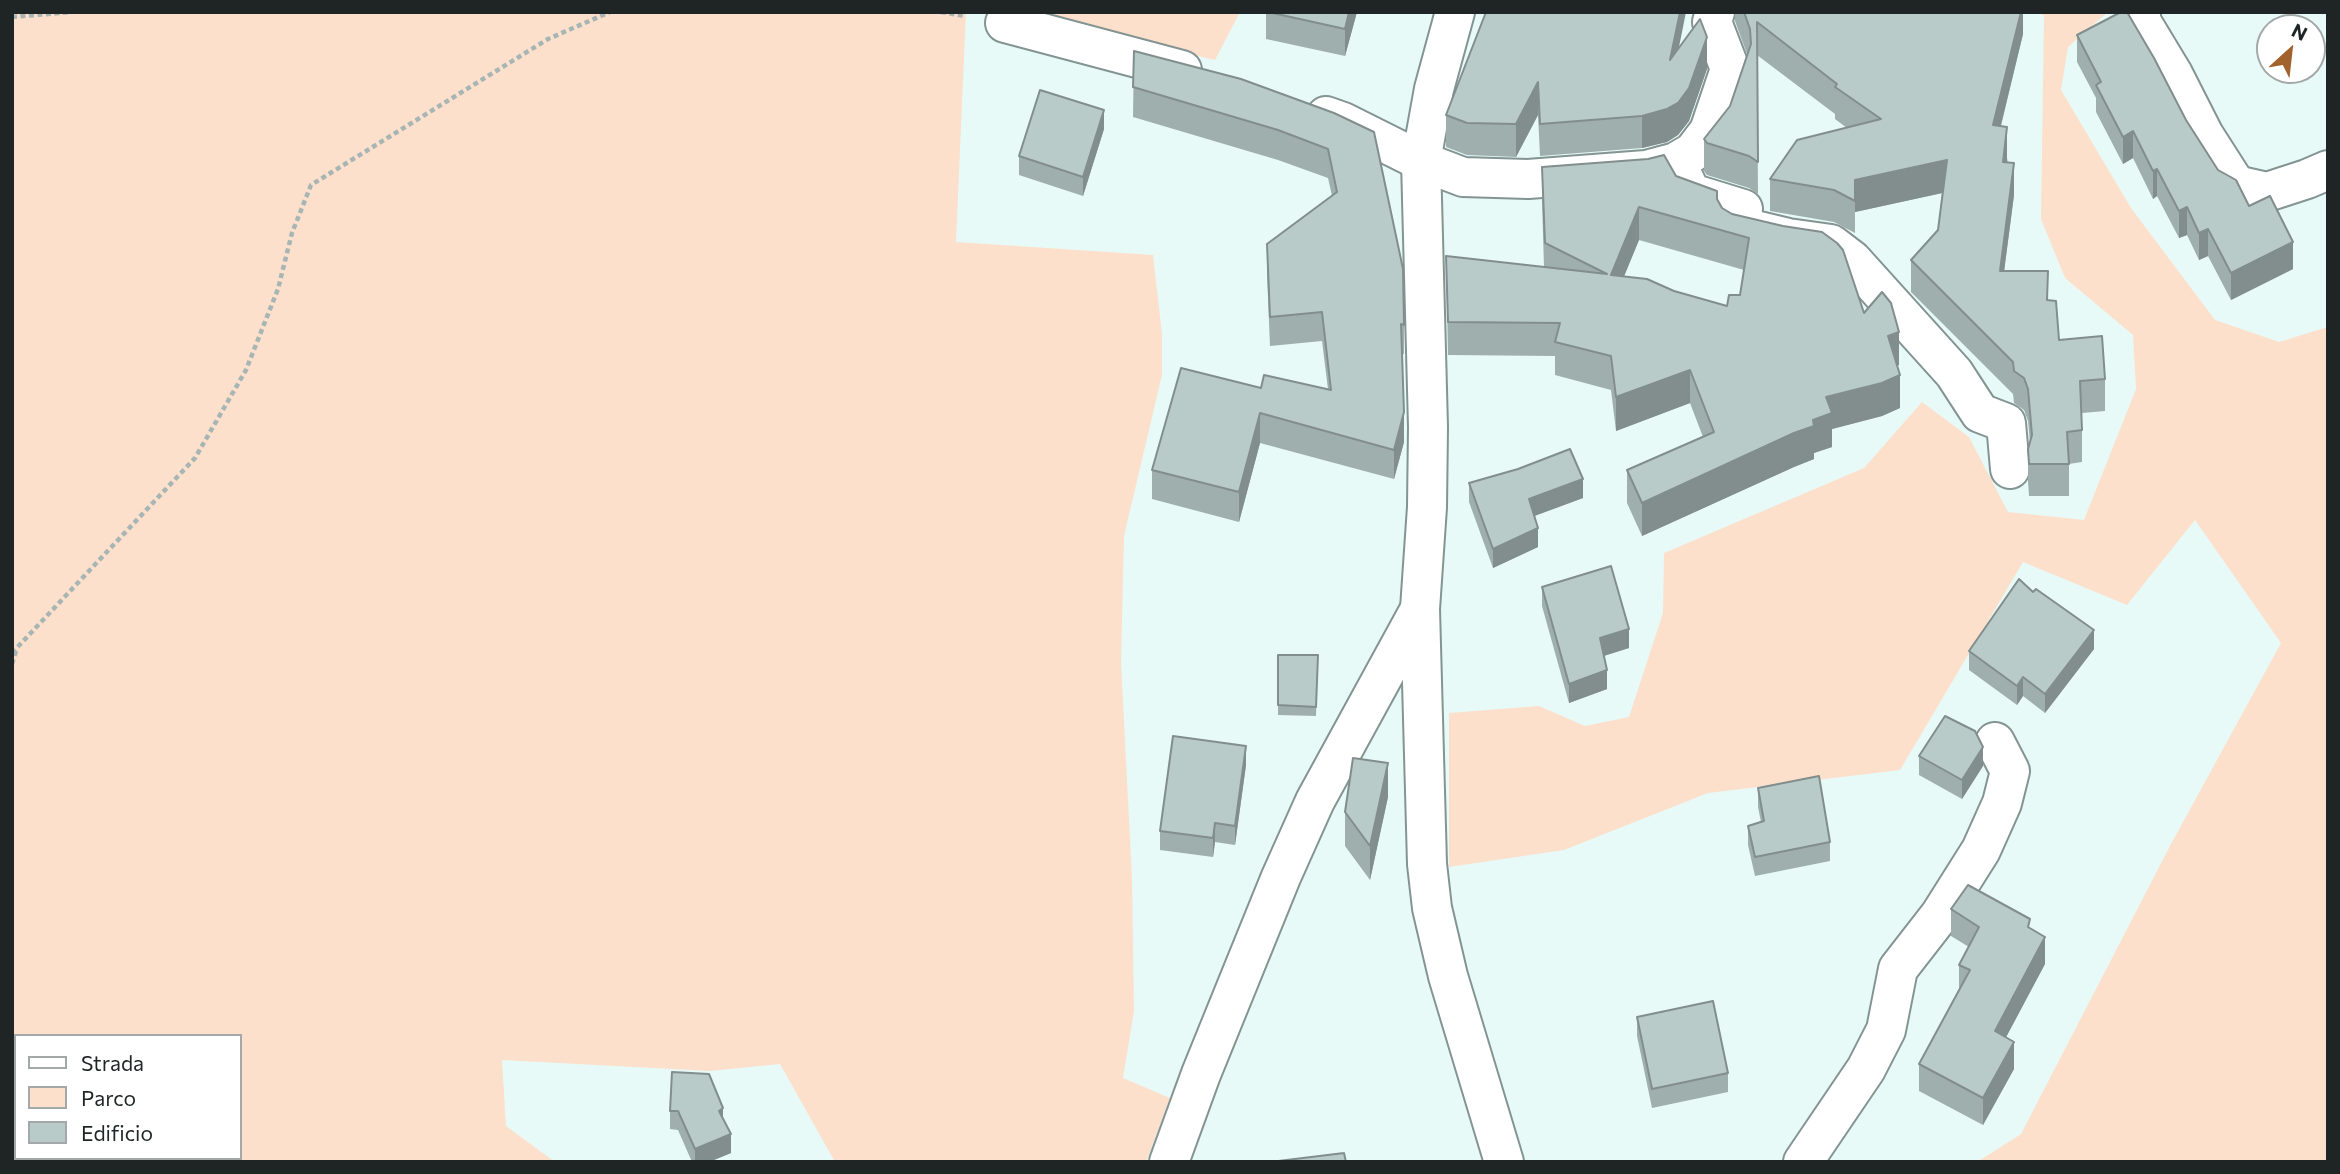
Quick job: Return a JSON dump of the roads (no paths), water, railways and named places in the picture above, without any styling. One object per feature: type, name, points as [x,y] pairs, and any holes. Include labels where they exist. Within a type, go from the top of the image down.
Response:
[{"type":"street","points":[[1455,12],[1434,89],[1421,161],[1428,427],[1427,507],[1420,609],[1427,864],[1432,908],[1448,976],[1504,1162]]},
{"type":"street","points":[[1295,105],[1343,122],[1421,161],[1463,177],[1528,179],[1646,170],[1676,162],[1693,152],[1709,131],[1730,69],[1712,23],[1715,12]]},
{"type":"street","points":[[2141,12],[2141,21],[2204,135],[2236,185],[2267,192],[2328,170]]},
{"type":"street","points":[[1005,23],[1210,78]]},
{"type":"street","points":[[1676,162],[1691,192],[1743,209],[1738,226],[1788,238],[1832,244],[1852,260],[1954,373],[1980,413],[2006,423],[2010,469]]},
{"type":"street","points":[[1169,1162],[1226,1012],[1315,801],[1420,609]]},
{"type":"street","points":[[1803,1162],[1866,1069],[1885,1030],[1898,969],[1940,915],[1982,849],[2002,803],[2010,771],[1994,742]]}]
